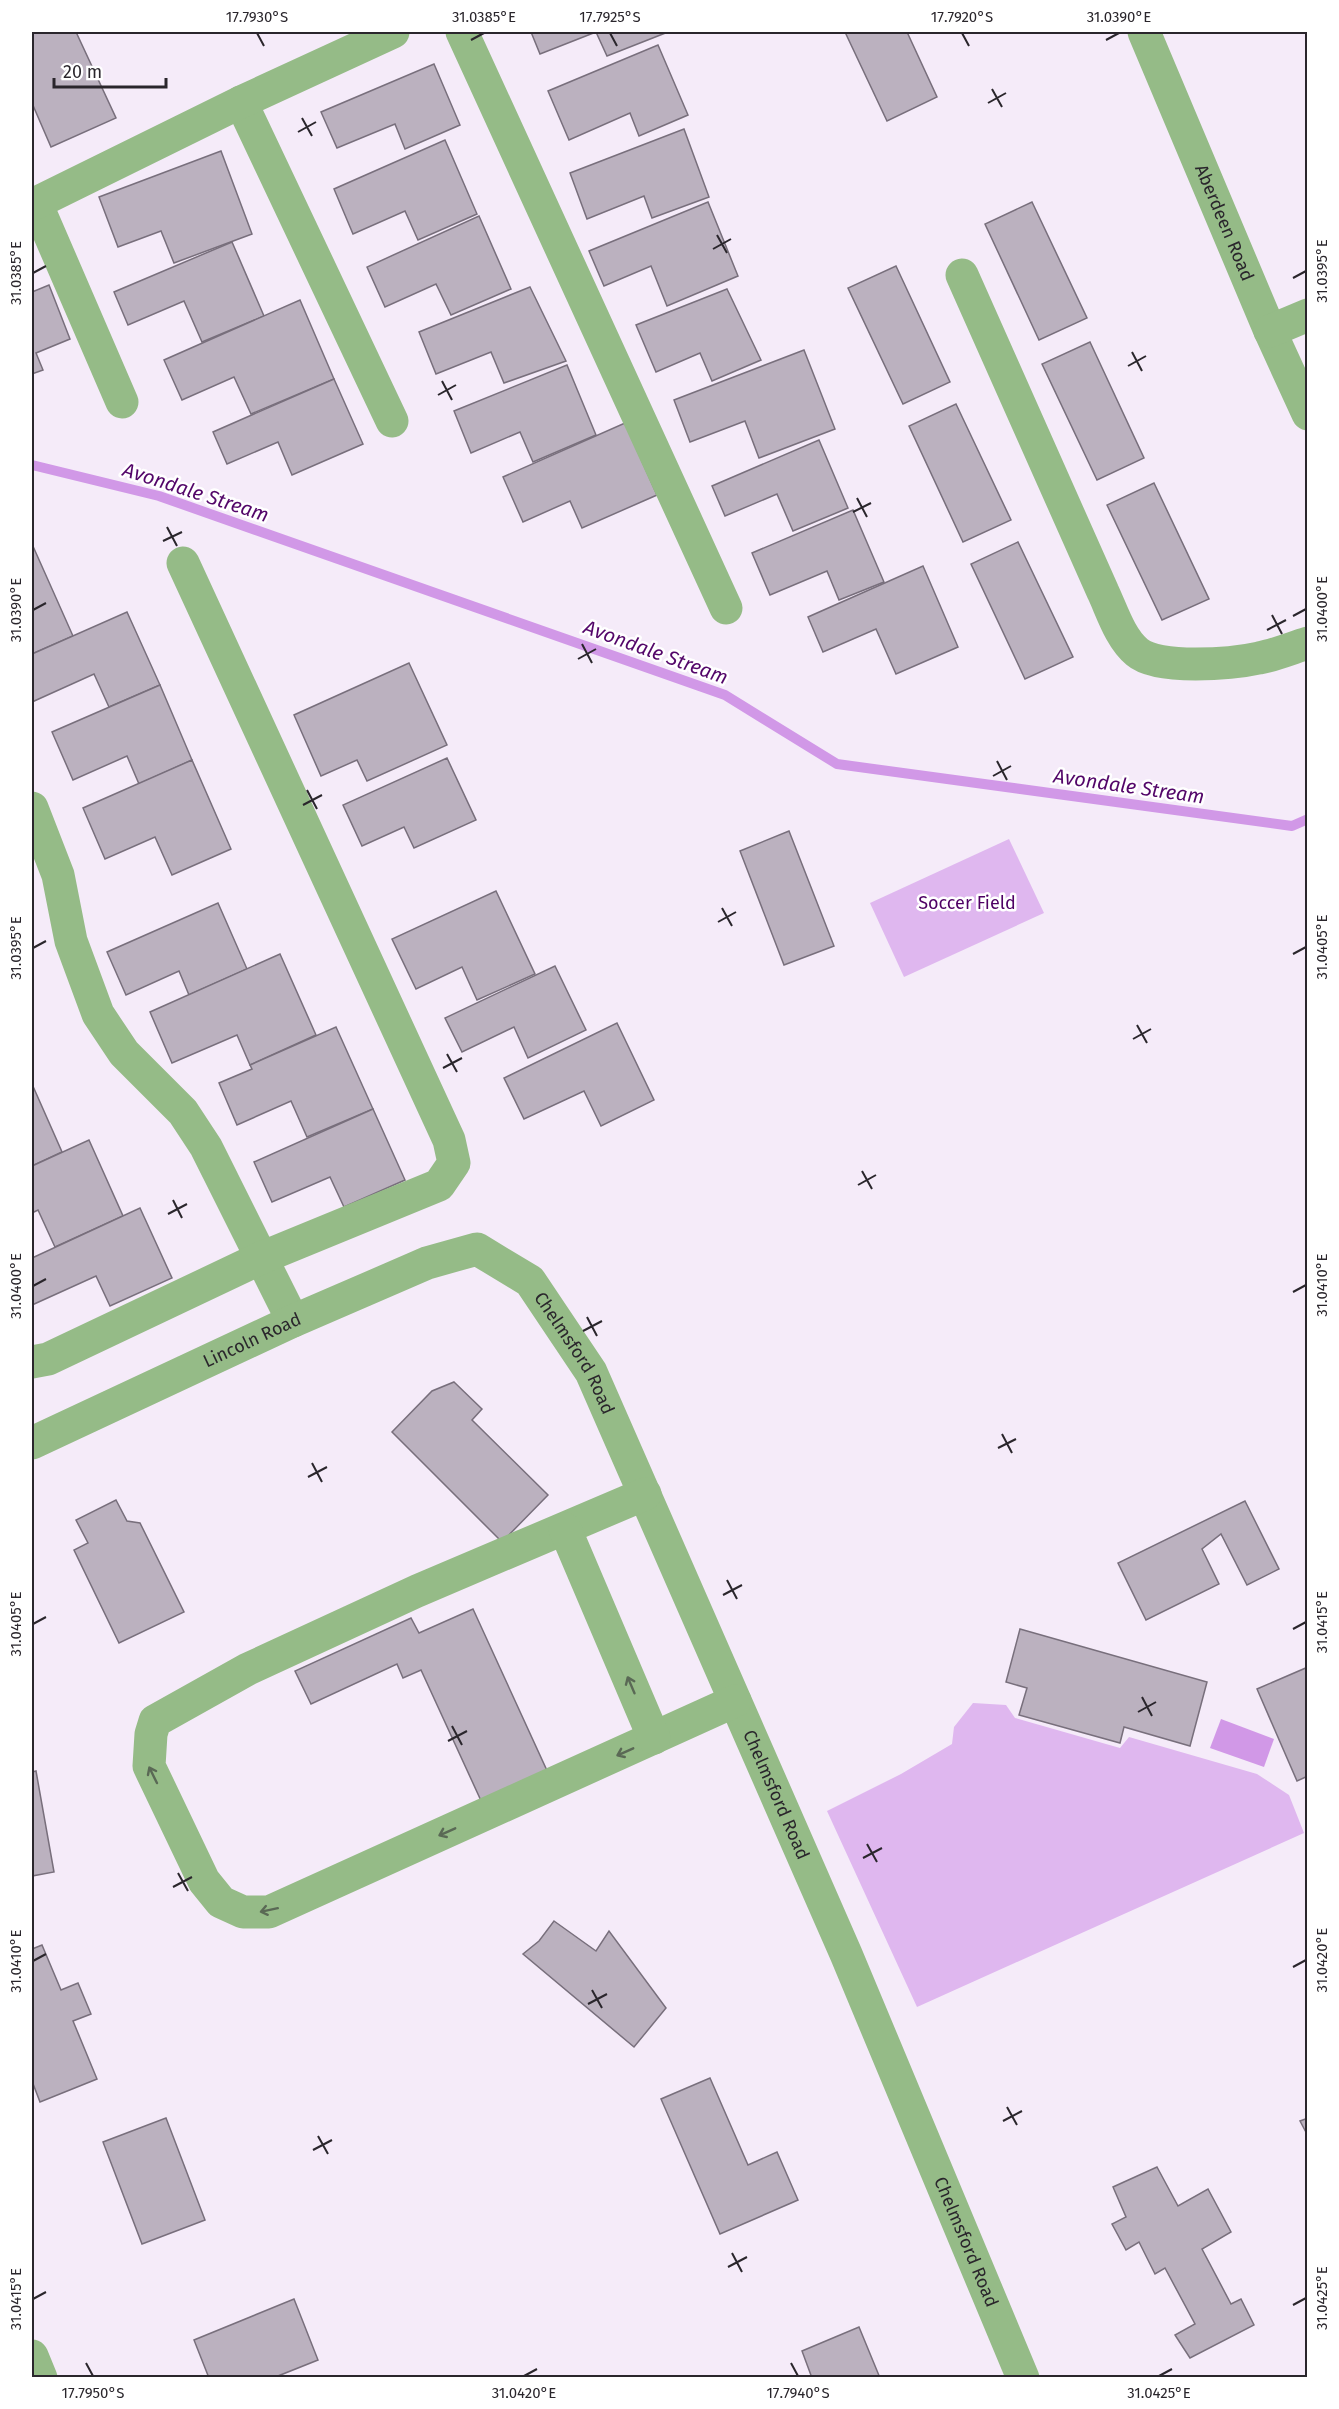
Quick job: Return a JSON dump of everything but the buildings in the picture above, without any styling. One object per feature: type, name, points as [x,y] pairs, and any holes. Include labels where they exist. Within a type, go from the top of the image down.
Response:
[{"type":"street","points":[[122,402],[34,204],[241,102],[393,32]]},
{"type":"street","points":[[462,32],[726,608]]},
{"type":"street","name":"Aberdeen Road","points":[[1144,32],[1270,331],[1308,414]]},
{"type":"street","points":[[241,102],[392,421]]},
{"type":"street","points":[[962,275],[1103,592],[1127,641],[1137,653],[1152,661],[1200,664],[1259,658],[1308,643]]},
{"type":"street","points":[[1270,331],[1308,315]]},
{"type":"street","points":[[32,1362],[48,1359],[261,1258],[439,1185],[454,1163],[449,1140],[183,563]]},
{"type":"street","points":[[32,808],[58,875],[71,941],[98,1014],[124,1053],[183,1112],[206,1147],[293,1321]]},
{"type":"street","name":"Lincoln Road","points":[[32,1443],[293,1321],[427,1263],[477,1248]]},
{"type":"street","name":"Chelmsford Road","points":[[477,1248],[530,1281],[591,1372],[846,1954],[1023,2378]]},
{"type":"street","points":[[645,1494],[417,1591],[248,1669],[173,1709],[155,1721],[151,1734],[149,1766],[204,1881],[221,1902],[243,1912],[269,1912],[735,1701]]},
{"type":"street","points":[[565,1528],[654,1738]]},
{"type":"street","points":[[32,2356],[41,2378]]},
{"type":"green space","name":"Soccer Field","points":[[1009,839],[1044,913],[904,977],[870,903]]},
{"type":"green space","points":[[973,1703],[1006,1705],[1015,1718],[1120,1748],[1129,1737],[1257,1774],[1289,1795],[1304,1833],[917,2007],[827,1811],[901,1774],[952,1744],[954,1727]]},
{"type":"shaded area","points":[[1221,1719],[1274,1739],[1264,1767],[1210,1748]]},
{"type":"waterway","name":"Avondale Stream","points":[[32,465],[159,496],[725,695],[837,764],[1292,826],[1308,819]]}]
